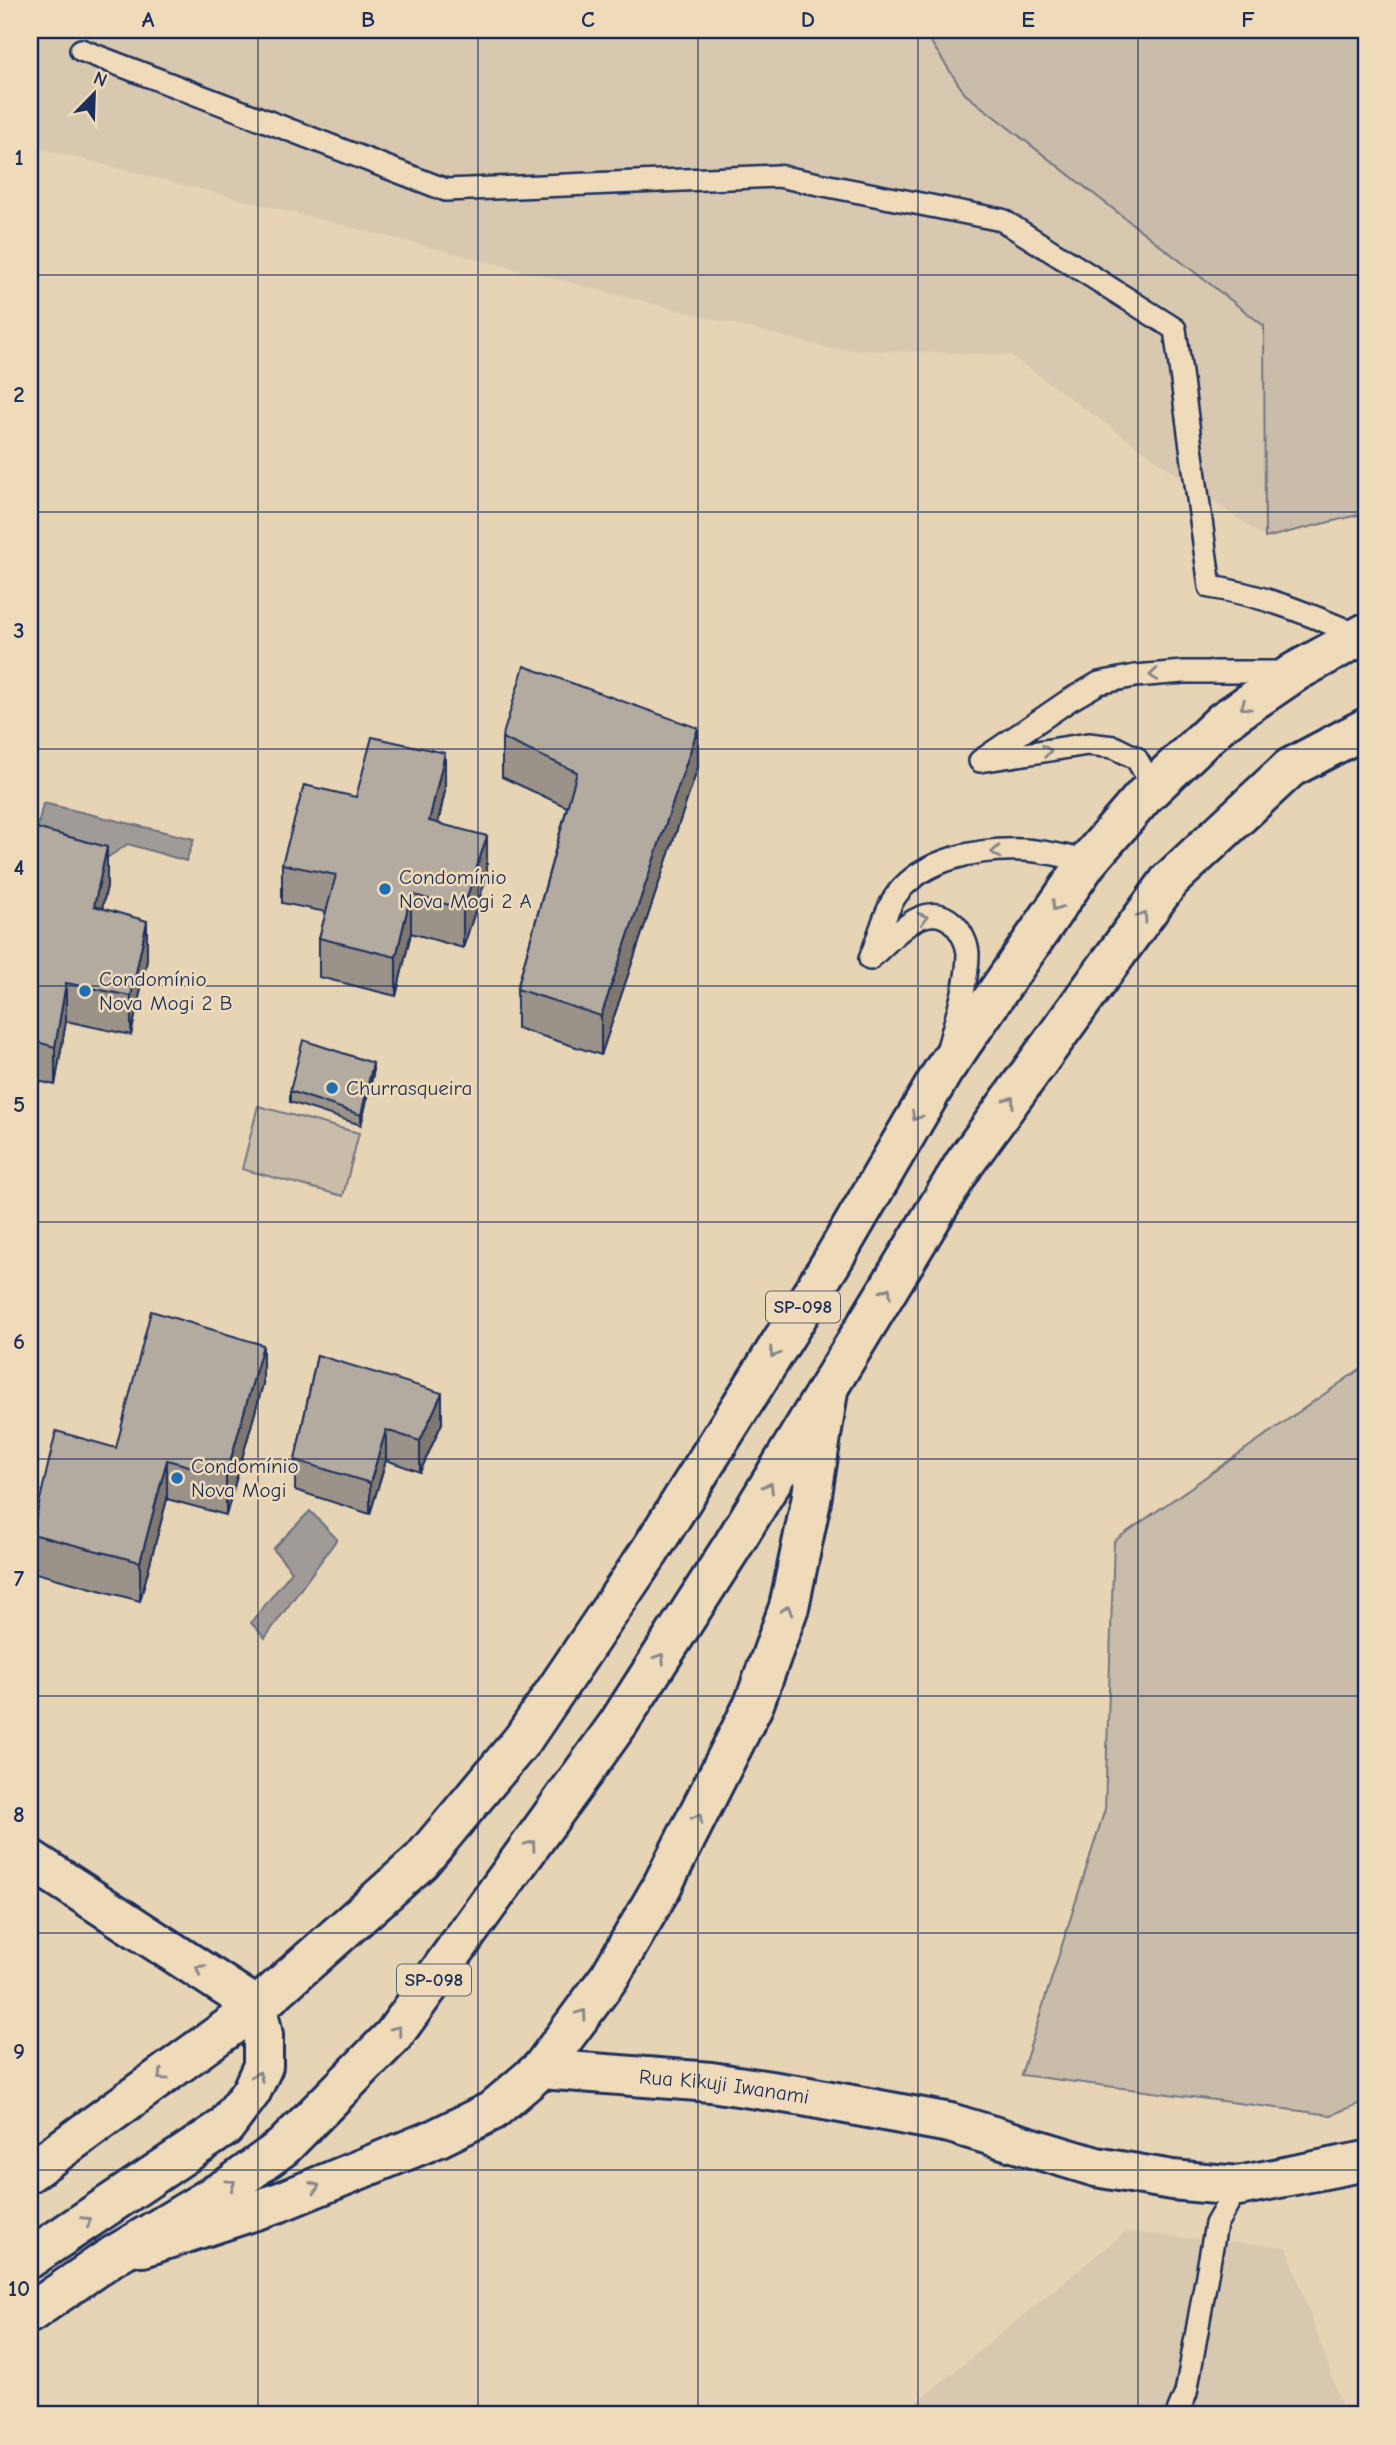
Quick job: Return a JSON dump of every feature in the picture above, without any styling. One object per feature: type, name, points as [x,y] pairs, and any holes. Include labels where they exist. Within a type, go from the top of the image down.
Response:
[{"type":"main road","name":"SP-098","points":[[30,2172],[257,2007],[421,1861],[523,1739],[657,1539],[831,1263],[943,1071],[1088,861],[1145,795],[1222,722],[1295,672],[1363,634]]},
{"type":"main road","name":"SP-098","points":[[30,2313],[111,2257],[230,2185],[283,2147],[393,2036],[618,1724],[733,1545],[964,1164],[1170,880],[1290,768],[1366,728]]},
{"type":"main road","points":[[111,2257],[280,2202],[437,2137],[492,2111],[541,2069],[610,1976],[661,1888],[754,1704],[789,1608],[811,1501],[828,1391]]},
{"type":"main road","points":[[30,1859],[257,2007],[263,2035],[263,2066],[251,2092],[225,2127],[30,2258]]},
{"type":"main road","name":"Rua Kikuji Iwanami","points":[[541,2069],[711,2082],[803,2096],[950,2123],[1096,2167],[1172,2180],[1238,2186],[1366,2161]]},
{"type":"lane","points":[[81,50],[446,190],[778,176],[1002,220],[1175,329],[1210,587],[1242,592],[1288,605],[1363,634]]},
{"type":"lane","points":[[1145,795],[1146,775],[1136,758],[1114,747],[1088,744],[980,761],[1099,683],[1135,676],[1184,672],[1295,672]]},
{"type":"lane","points":[[943,1071],[965,977],[968,950],[960,930],[948,917],[931,914],[914,920],[870,959],[895,897],[912,877],[937,862],[984,853],[1024,850],[1088,861]]},
{"type":"lane","points":[[1177,2415],[1186,2393],[1216,2224],[1238,2186]]},
{"type":"shaded area","points":[[30,30],[923,30],[965,94],[1264,326],[1265,538],[1010,355],[832,349],[30,146]]},
{"type":"shaded area","points":[[923,30],[1366,30],[1366,513],[1265,538],[1264,326],[965,94]]},
{"type":"shaded area","points":[[43,803],[194,839],[186,861],[128,844],[90,869],[31,858]]},
{"type":"shaded area","points":[[258,1106],[359,1133],[343,1196],[242,1169]]},
{"type":"shaded area","points":[[1366,1365],[1366,2101],[1331,2115],[1021,2075],[1105,1809],[1114,1541]]},
{"type":"shaded area","points":[[310,1511],[337,1539],[265,1638],[251,1623],[292,1571],[273,1549]]},
{"type":"shaded area","points":[[1125,2232],[1287,2247],[1345,2415],[901,2415]]},
{"type":"building","points":[[524,666],[698,728],[601,1016],[517,989],[577,772],[502,738]]},
{"type":"building","name":"Condomínio Nova Mogi 2 A","points":[[372,737],[445,753],[429,821],[487,836],[463,909],[411,894],[396,957],[319,938],[336,875],[282,864],[304,785],[356,797]]},
{"type":"building","name":"Condomínio Nova Mogi 2 B","points":[[32,827],[107,847],[94,906],[147,921],[131,996],[66,983],[55,1047],[30,1040]]},
{"type":"building","name":"Churrasqueira","points":[[303,1040],[373,1063],[361,1115],[290,1091]]},
{"type":"building","name":"Condomínio Nova Mogi","points":[[151,1311],[263,1345],[226,1476],[167,1460],[140,1562],[32,1534],[56,1431],[116,1448]]},
{"type":"building","points":[[317,1355],[442,1393],[420,1441],[386,1430],[370,1483],[295,1460]]},
{"type":"place","name":"Condomínio Nova Mogi 2 A","points":[[385,889]]},
{"type":"place","name":"Condomínio Nova Mogi 2 B","points":[[85,991]]},
{"type":"place","name":"Churrasqueira","points":[[332,1088]]},
{"type":"place","name":"Condomínio Nova Mogi","points":[[177,1478]]}]
